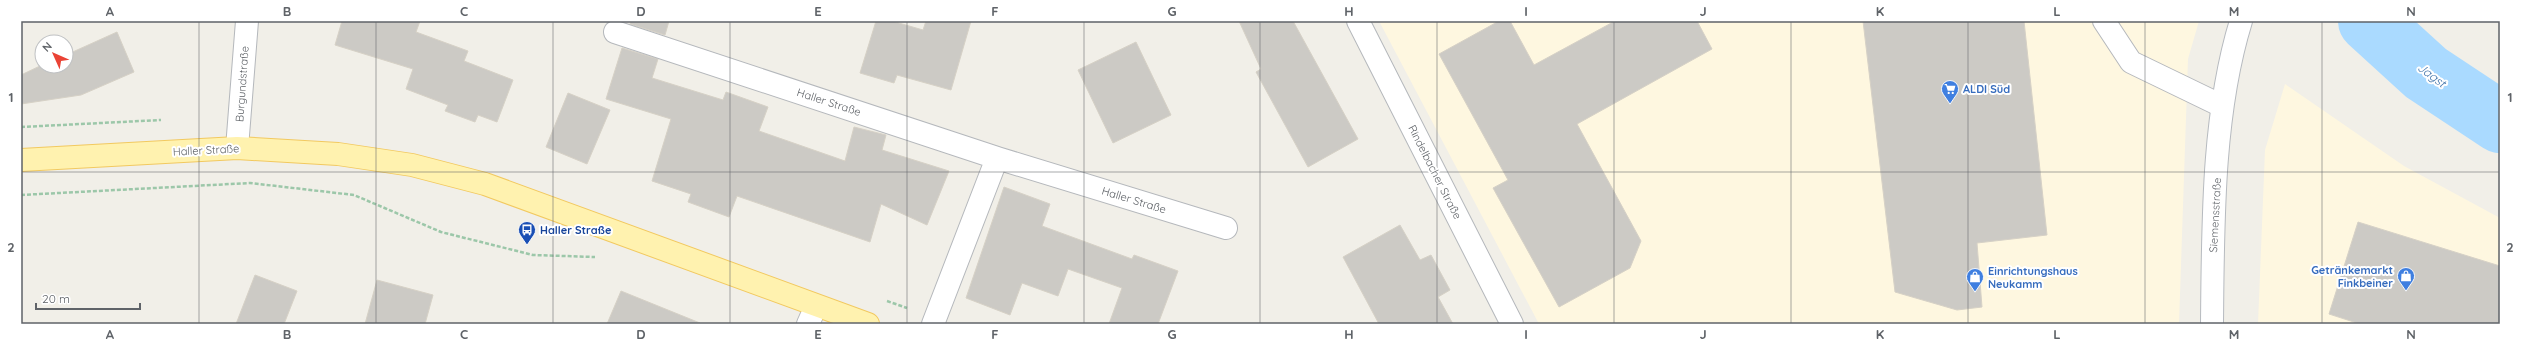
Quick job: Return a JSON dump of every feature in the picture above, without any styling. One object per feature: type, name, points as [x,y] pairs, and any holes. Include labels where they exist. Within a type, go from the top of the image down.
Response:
[{"type":"main road","name":"Haller Straße","points":[[21,160],[237,148],[346,155],[412,165],[478,182],[812,315],[868,324]]},
{"type":"street","name":"Burgundstraße","points":[[237,148],[247,21]]},
{"type":"street","name":"Rindelbacher Straße","points":[[1358,21],[1512,324]]},
{"type":"street","points":[[2104,21],[2131,62],[2222,106]]},
{"type":"street","name":"Siemensstraße","points":[[2212,324],[2213,242],[2222,106],[2240,21]]},
{"type":"street","name":"Haller Straße","points":[[615,32],[997,158],[1226,228]]},
{"type":"street","points":[[933,324],[997,158]]},
{"type":"path","points":[[21,195],[250,183],[354,195],[441,232],[533,255],[596,257]]},
{"type":"shaded area","points":[[1379,21],[2199,21],[2188,59],[2179,324],[1539,324]]},
{"type":"shaded area","points":[[2285,84],[2404,166],[2500,218],[2500,324],[2258,324],[2265,150]]},
{"type":"building","points":[[342,21],[420,21],[416,32],[468,51],[464,61],[513,80],[497,122],[478,115],[475,122],[445,111],[448,105],[406,89],[413,69],[335,45]]},
{"type":"building","points":[[631,21],[669,21],[665,35],[630,24]]},
{"type":"building","points":[[876,21],[892,21],[923,30],[926,21],[971,21],[951,90],[897,75],[894,83],[860,73]]},
{"type":"building","points":[[1239,21],[1293,21],[1358,139],[1308,167],[1256,72],[1261,69]]},
{"type":"building","points":[[1499,21],[1510,21],[1534,65],[1615,21],[1697,21],[1712,49],[1577,124],[1641,241],[1630,268],[1559,307],[1493,188],[1508,180],[1439,54]]},
{"type":"building","points":[[1863,21],[2024,21],[2047,235],[1977,243],[1982,307],[1957,310],[1895,292]]},
{"type":"building","points":[[117,32],[134,72],[81,95],[21,104],[21,75],[34,69],[34,74],[74,74],[74,51]]},
{"type":"building","points":[[1136,42],[1171,115],[1113,143],[1078,70]]},
{"type":"building","points":[[622,48],[658,59],[652,78],[723,100],[726,92],[768,107],[759,131],[845,161],[854,127],[886,135],[882,150],[949,171],[927,225],[881,204],[870,242],[737,196],[729,217],[688,202],[691,194],[652,181],[671,119],[606,99]]},
{"type":"building","points":[[568,93],[610,110],[587,164],[546,147]]},
{"type":"building","points":[[1004,187],[1050,204],[1042,226],[1132,259],[1134,255],[1178,271],[1158,324],[1109,324],[1122,288],[1068,269],[1058,296],[1022,283],[1010,315],[966,298]]},
{"type":"building","points":[[2358,222],[2500,266],[2500,324],[2360,324],[2329,314]]},
{"type":"building","points":[[1400,225],[1420,260],[1431,255],[1450,290],[1438,297],[1453,324],[1379,324],[1343,257]]},
{"type":"building","points":[[255,275],[297,291],[284,324],[236,324]]},
{"type":"building","points":[[377,280],[433,295],[425,324],[365,324]]},
{"type":"building","points":[[621,291],[700,323],[700,324],[607,324]]},
{"type":"waterway","name":"Jagst","points":[[2369,21],[2426,73],[2500,122]]},
{"type":"place","name":"ALDI Süd","points":[[1950,104]]},
{"type":"place","name":"Haller Straße","points":[[527,245]]},
{"type":"place","name":"Getränkemarkt Finkbeiner","points":[[2406,291]]},
{"type":"place","name":"Einrichtungshaus Neukamm","points":[[1975,292]]}]
